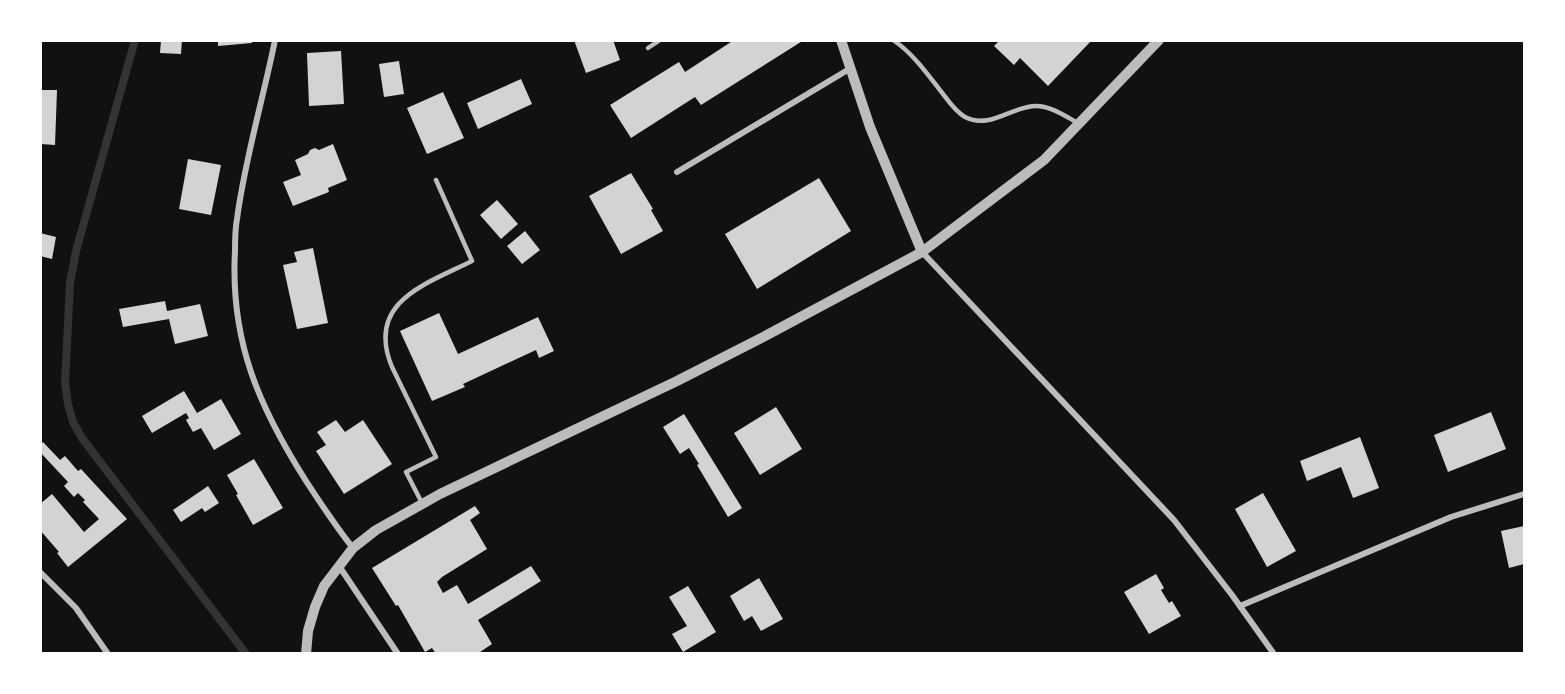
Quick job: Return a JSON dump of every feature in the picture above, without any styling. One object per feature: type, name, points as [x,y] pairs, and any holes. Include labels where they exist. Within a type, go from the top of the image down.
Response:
[{"type":"street","points":[[275,40],[236,222],[234,288],[237,320],[243,350],[253,381],[276,432],[334,525],[353,548]]},
{"type":"street","points":[[841,40],[870,128],[922,252],[1174,520],[1274,654]]},
{"type":"street","points":[[306,654],[308,631],[324,586],[353,548],[376,530],[423,503],[767,335],[922,252],[1044,160],[1159,40]]},
{"type":"street","points":[[677,171],[851,69]]},
{"type":"street","points":[[1240,606],[1451,518],[1524,494]]},
{"type":"street","points":[[339,565],[398,654]]},
{"type":"street","points":[[40,572],[76,608],[108,654]]},
{"type":"lane","points":[[648,48],[660,40]]},
{"type":"lane","points":[[893,40],[908,51],[950,103],[967,118],[997,119],[1035,106],[1048,108],[1079,123]]},
{"type":"lane","points":[[423,503],[406,472],[436,457],[392,367],[385,343],[386,329],[391,314],[400,301],[416,288],[472,261],[436,180]]},
{"type":"building","points":[[161,40],[182,40],[181,54],[160,53]]},
{"type":"building","points":[[218,40],[252,40],[252,43],[218,46]]},
{"type":"building","points":[[574,40],[613,40],[620,60],[586,73]]},
{"type":"building","points":[[734,40],[804,40],[701,105],[695,97],[631,138],[610,105],[679,62],[685,72]]},
{"type":"building","points":[[1000,40],[1092,40],[1048,86],[1020,58],[1014,65],[994,46]]},
{"type":"building","points":[[341,51],[344,104],[309,106],[307,53]]},
{"type":"building","points":[[399,61],[404,94],[384,97],[379,64]]},
{"type":"building","points":[[521,79],[532,104],[478,129],[467,103]]},
{"type":"building","points":[[40,90],[57,90],[55,145],[40,144]]},
{"type":"building","points":[[443,92],[464,138],[427,154],[407,108]]},
{"type":"building","points":[[333,144],[347,180],[328,188],[329,192],[293,206],[283,182],[301,175],[295,160],[308,154],[310,150],[315,148],[319,150]]},
{"type":"building","points":[[188,159],[221,165],[211,215],[179,209]]},
{"type":"building","points":[[631,173],[653,209],[651,210],[663,231],[621,254],[589,196]]},
{"type":"building","points":[[819,178],[851,231],[757,289],[725,234]]},
{"type":"building","points":[[497,200],[518,224],[501,239],[480,215]]},
{"type":"building","points":[[525,231],[540,250],[522,264],[507,246]]},
{"type":"building","points":[[40,233],[56,237],[52,259],[40,256]]},
{"type":"building","points":[[313,248],[328,323],[297,329],[283,265],[297,262],[294,252]]},
{"type":"building","points":[[165,301],[167,311],[200,304],[208,336],[175,344],[169,319],[123,327],[119,309]]},
{"type":"building","points":[[439,313],[458,354],[538,317],[554,351],[539,358],[536,350],[463,384],[465,387],[432,401],[400,331]]},
{"type":"building","points":[[184,391],[197,413],[221,399],[241,434],[214,450],[201,428],[193,432],[186,420],[189,418],[186,413],[152,433],[142,416]]},
{"type":"building","points":[[776,407],[802,449],[760,475],[734,433]]},
{"type":"building","points":[[1491,412],[1506,449],[1448,472],[1434,435]]},
{"type":"building","points":[[684,414],[742,508],[728,517],[689,448],[680,454],[663,427]]},
{"type":"building","points":[[336,420],[345,432],[363,420],[392,464],[344,494],[316,451],[326,445],[317,432]]},
{"type":"building","points":[[1360,437],[1379,488],[1353,498],[1341,467],[1307,481],[1300,461]]},
{"type":"building","points":[[43,442],[60,460],[65,456],[78,471],[81,469],[127,519],[68,567],[57,553],[59,552],[40,530],[40,504],[52,494],[84,532],[99,519],[78,493],[74,497],[64,486],[68,482],[40,452],[40,445]]},
{"type":"building","points":[[254,459],[283,508],[253,525],[227,475]]},
{"type":"building","points":[[208,486],[219,503],[205,512],[202,508],[181,522],[173,510]]},
{"type":"building","points":[[1263,493],[1296,551],[1267,567],[1235,509]]},
{"type":"building","points":[[475,506],[480,513],[470,520],[487,549],[437,582],[443,593],[457,585],[468,604],[531,566],[541,581],[478,620],[492,644],[477,654],[436,654],[432,648],[425,652],[398,605],[396,606],[372,568]]},
{"type":"building","points":[[1524,526],[1524,564],[1509,568],[1501,531]]},
{"type":"building","points":[[1156,574],[1164,588],[1161,590],[1169,603],[1172,601],[1181,616],[1149,634],[1124,592]]},
{"type":"building","points":[[759,578],[783,619],[761,631],[752,616],[744,621],[730,596]]},
{"type":"building","points":[[688,586],[716,632],[683,652],[672,634],[687,626],[669,597]]},
{"type":"waterway","points":[[135,40],[76,251],[70,283],[65,383],[68,404],[73,422],[82,438],[246,654]]}]
